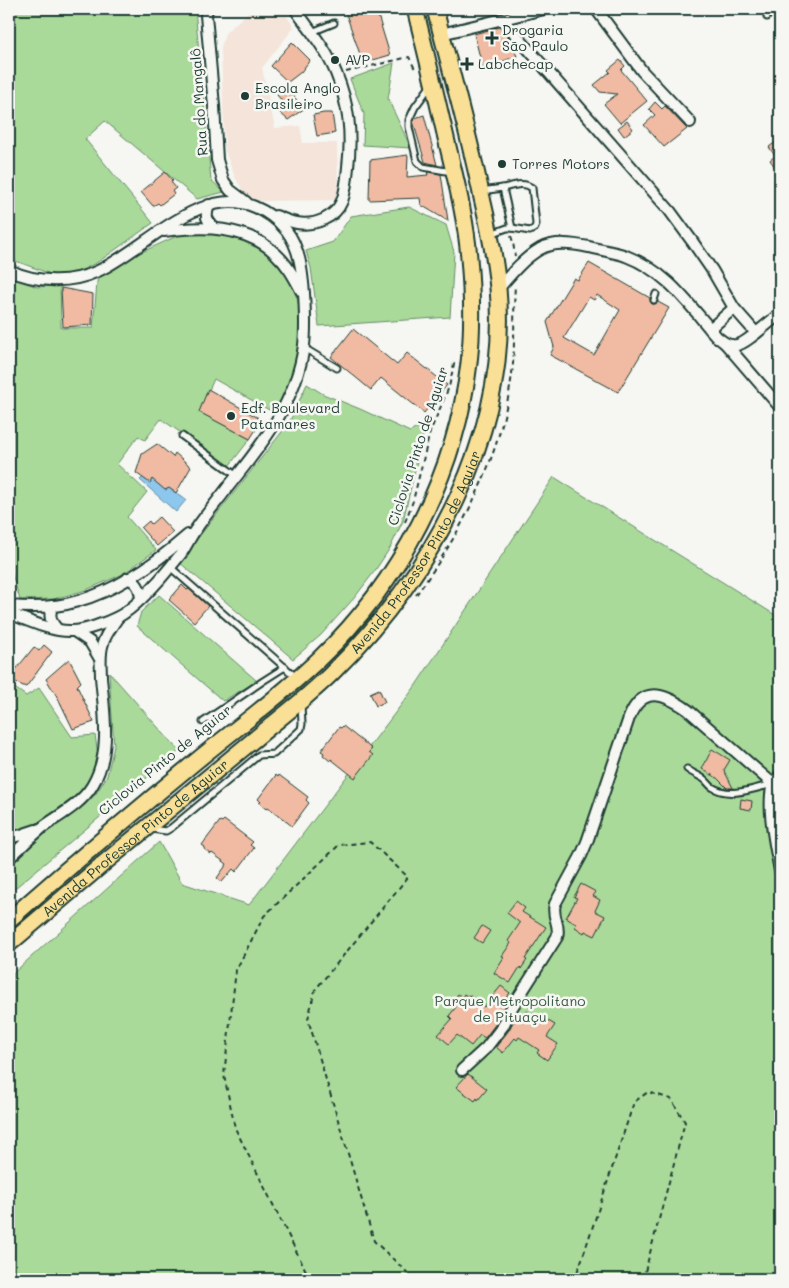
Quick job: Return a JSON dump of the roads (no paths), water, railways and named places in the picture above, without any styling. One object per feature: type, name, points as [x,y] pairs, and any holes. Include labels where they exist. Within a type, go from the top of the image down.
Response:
[{"type":"main road","name":"Avenida Professor Pinto de Aguiar","points":[[9,920],[147,801],[319,659],[343,635],[391,573],[410,543],[428,506],[443,471],[464,394],[471,343],[471,302],[469,256],[464,222],[415,9]]},
{"type":"main road","name":"Avenida Professor Pinto de Aguiar","points":[[9,944],[146,828],[301,701],[332,673],[357,647],[402,593],[428,554],[465,480],[480,441],[494,378],[498,347],[498,288],[481,191],[435,9]]},
{"type":"street","points":[[9,270],[30,278],[46,280],[80,277],[98,272],[194,211],[220,202],[249,204],[296,223],[308,224],[319,222],[338,209],[342,200],[349,163],[350,127],[348,109],[328,56],[295,9]]},
{"type":"street","points":[[441,34],[544,9]]},
{"type":"street","points":[[596,9],[642,71],[690,122]]},
{"type":"street","name":"Rua do Mangalô","points":[[206,11],[216,160],[223,180],[230,190],[249,204]]},
{"type":"street","points":[[502,19],[670,211],[712,270],[734,308],[756,333]]},
{"type":"street","points":[[209,205],[206,218],[214,228]]},
{"type":"street","points":[[9,613],[40,625],[74,631],[95,626],[118,617],[141,599],[170,567],[196,528],[270,431],[285,407],[298,369],[304,348],[305,326],[302,272],[299,257],[287,231],[270,214]]},
{"type":"street","points":[[160,231],[214,228],[243,234],[257,240],[277,254],[287,266],[304,295]]},
{"type":"street","points":[[277,254],[287,252],[293,241]]},
{"type":"street","points":[[498,288],[527,258],[546,246],[558,244],[584,246],[626,256],[646,266],[676,289],[780,407]]},
{"type":"street","points":[[710,329],[734,308]]},
{"type":"street","points":[[725,343],[733,346],[740,345],[780,314]]},
{"type":"street","points":[[9,606],[52,606],[79,601],[111,588],[154,562],[196,528]]},
{"type":"street","points":[[128,578],[138,586],[141,599]]},
{"type":"street","points":[[52,606],[50,619],[56,629]]},
{"type":"street","points":[[9,858],[42,828],[83,797],[92,787],[97,776],[105,747],[100,660],[104,639],[118,617]]},
{"type":"street","points":[[74,631],[90,642],[100,660]]},
{"type":"street","points":[[462,1070],[486,1048],[499,1031],[557,937],[559,932],[553,910],[555,904],[587,842],[631,714],[639,701],[645,696],[655,695],[677,702],[773,784]]},
{"type":"street","points":[[780,776],[773,784],[771,810],[780,871]]},
{"type":"street","points":[[9,838],[21,836],[42,828]]},
{"type":"lane","points":[[767,9],[767,17]]},
{"type":"lane","points":[[312,32],[334,23]]},
{"type":"lane","points":[[433,83],[415,107],[409,120],[409,127],[417,161],[423,167],[454,173]]},
{"type":"lane","points":[[481,191],[524,184],[532,188],[535,228],[530,231],[510,228],[490,234]]},
{"type":"lane","points":[[503,188],[510,228]]},
{"type":"lane","points":[[304,348],[337,368]]},
{"type":"lane","points":[[182,436],[237,476]]},
{"type":"lane","points":[[170,567],[298,678]]},
{"type":"lane","points":[[203,722],[285,667]]},
{"type":"lane","points":[[146,828],[166,830],[171,828],[259,755],[274,754],[301,729],[301,701]]},
{"type":"lane","points":[[686,769],[705,780],[711,787],[724,792],[741,792],[773,784]]},
{"type":"water","points":[[148,472],[186,500],[176,512],[140,480]]},
{"type":"place","name":"Drogaria São Paulo","points":[[492,38]]},
{"type":"place","name":"AVP","points":[[335,60]]},
{"type":"place","name":"Labchecap","points":[[467,64]]},
{"type":"place","name":"Escola Anglo Brasileiro","points":[[245,96]]},
{"type":"place","name":"Torres Motors","points":[[502,164]]},
{"type":"place","name":"Edf. Boulevard Patamares","points":[[231,416]]},
{"type":"park label","name":"Parque Metropolitano de Pituaçu","points":[[510,1010]]}]
